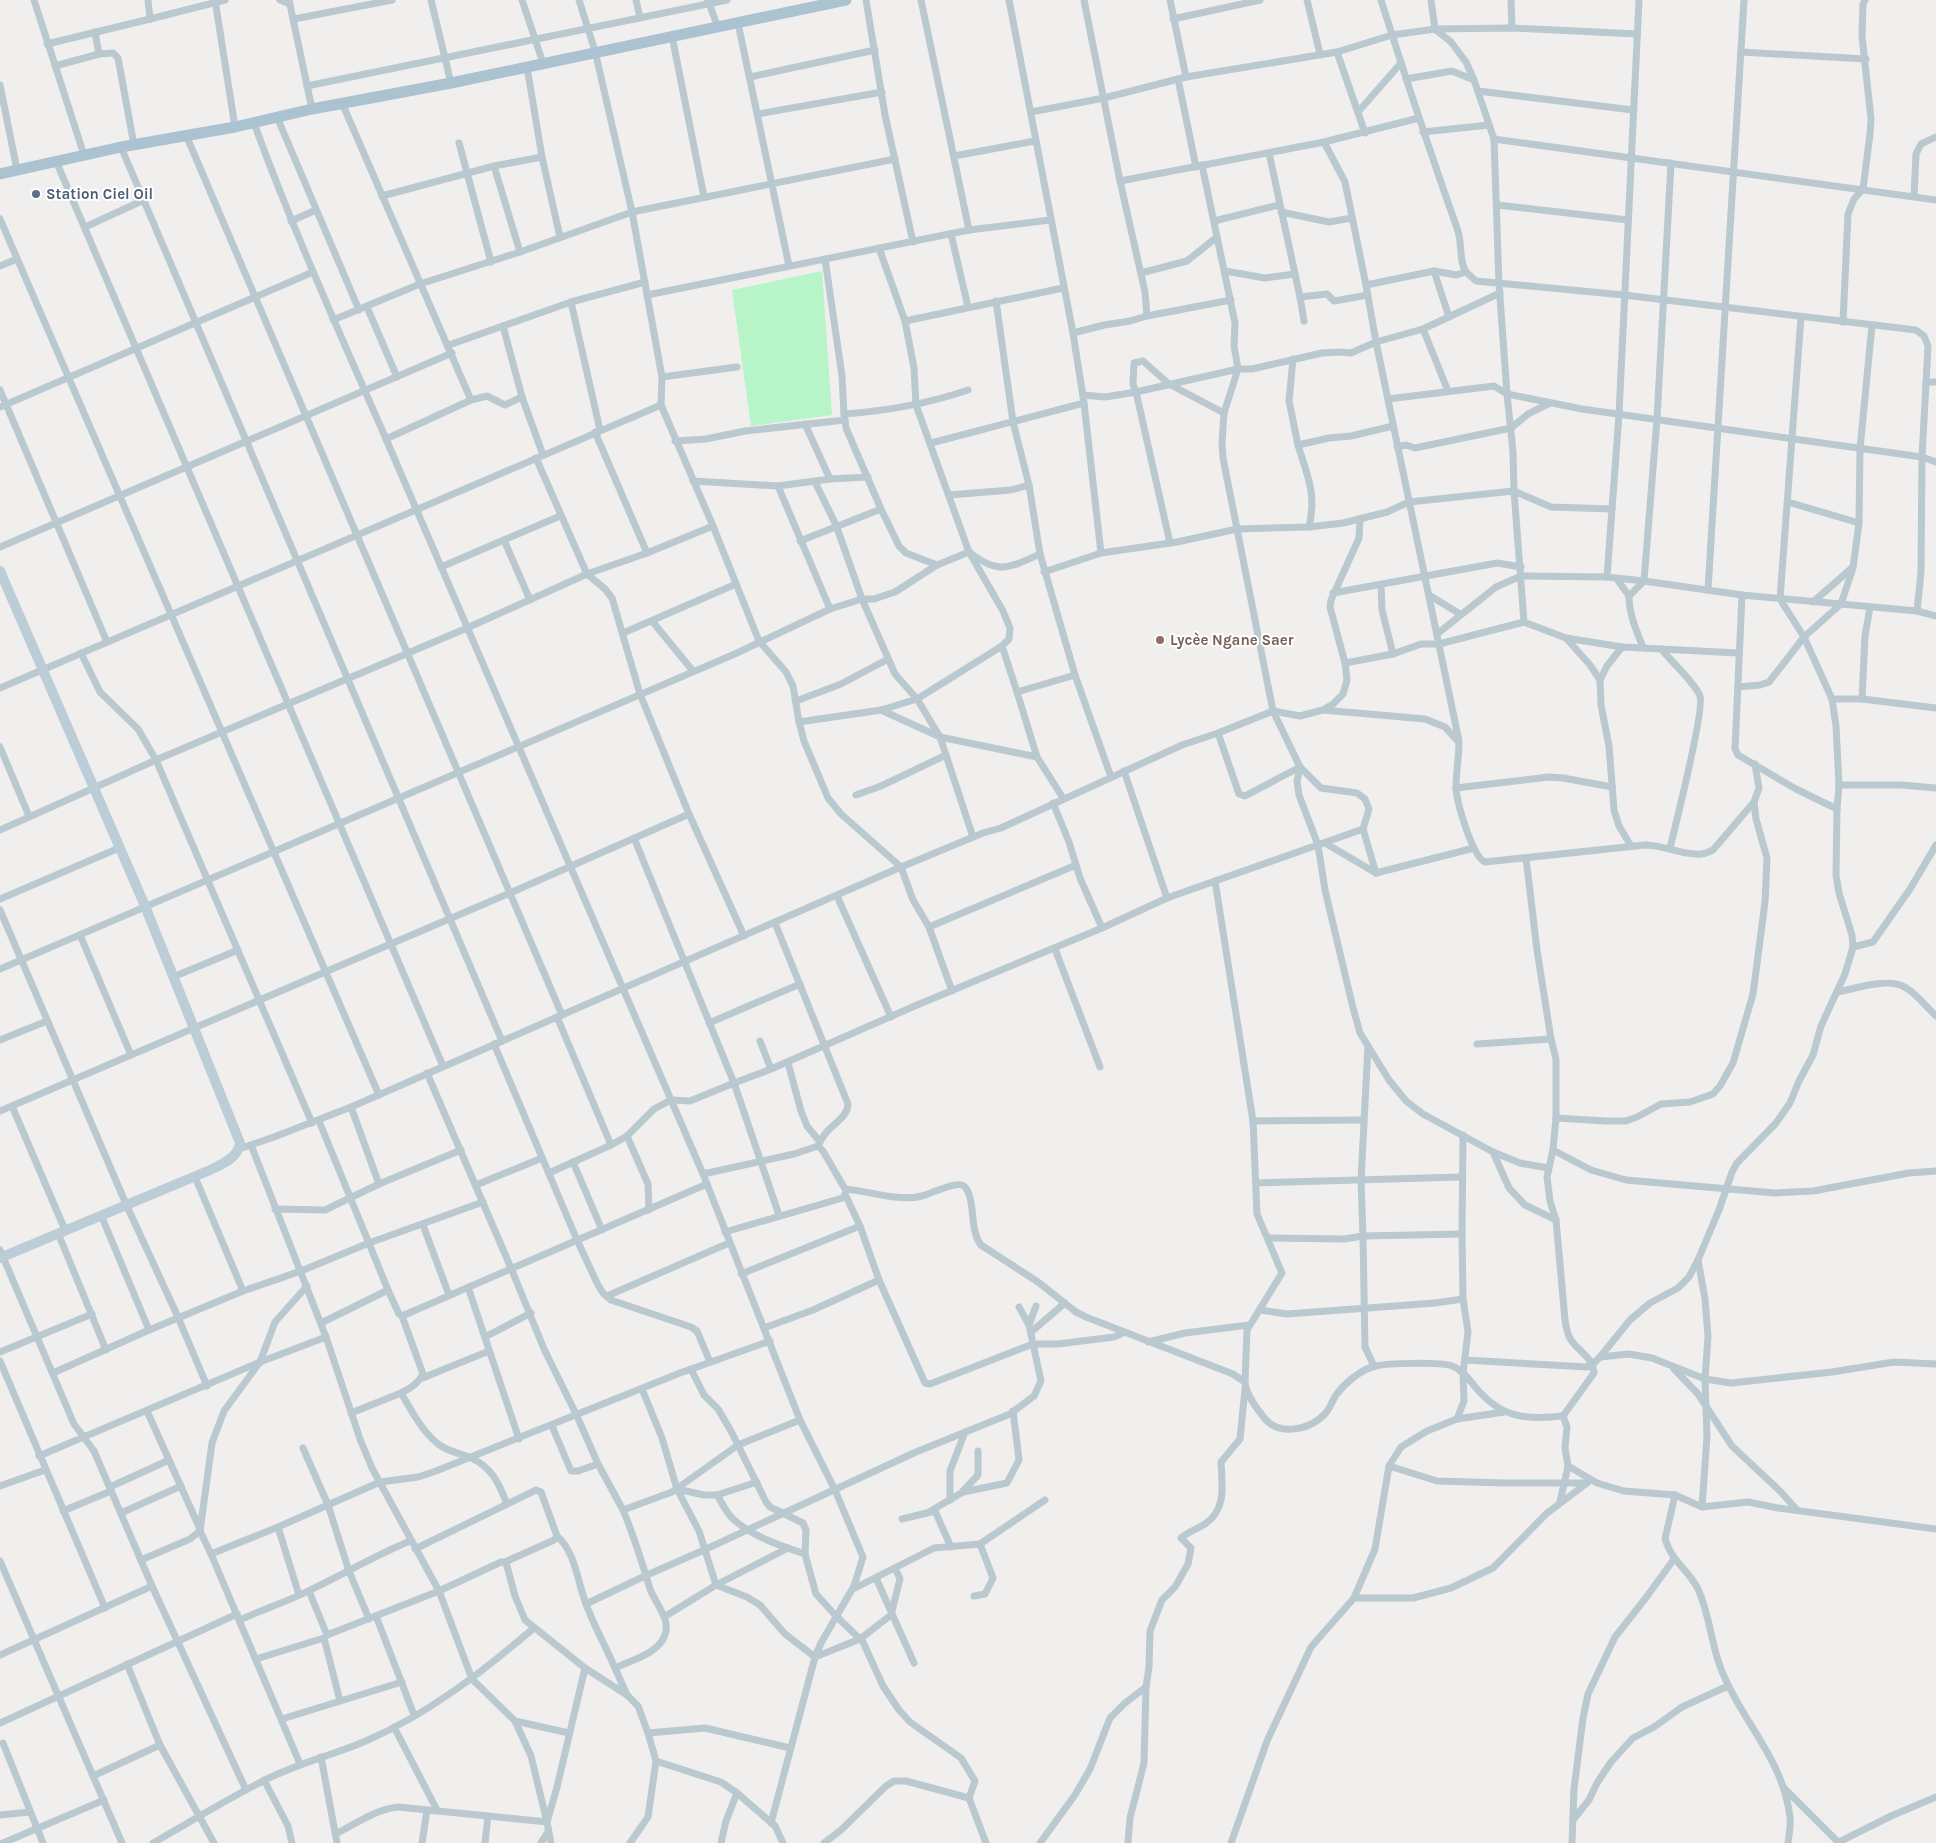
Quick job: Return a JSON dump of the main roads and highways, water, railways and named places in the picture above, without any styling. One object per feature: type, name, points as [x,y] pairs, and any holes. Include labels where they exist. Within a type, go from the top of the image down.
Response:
[{"type":"main road","points":[[0,174],[84,155],[235,127],[312,109],[451,83],[718,28],[833,1],[846,0]]},
{"type":"place","name":"Station Ciel Oil","points":[[36,194]]},
{"type":"place","name":"Lycèe Ngane Saer","points":[[1160,640]]}]
